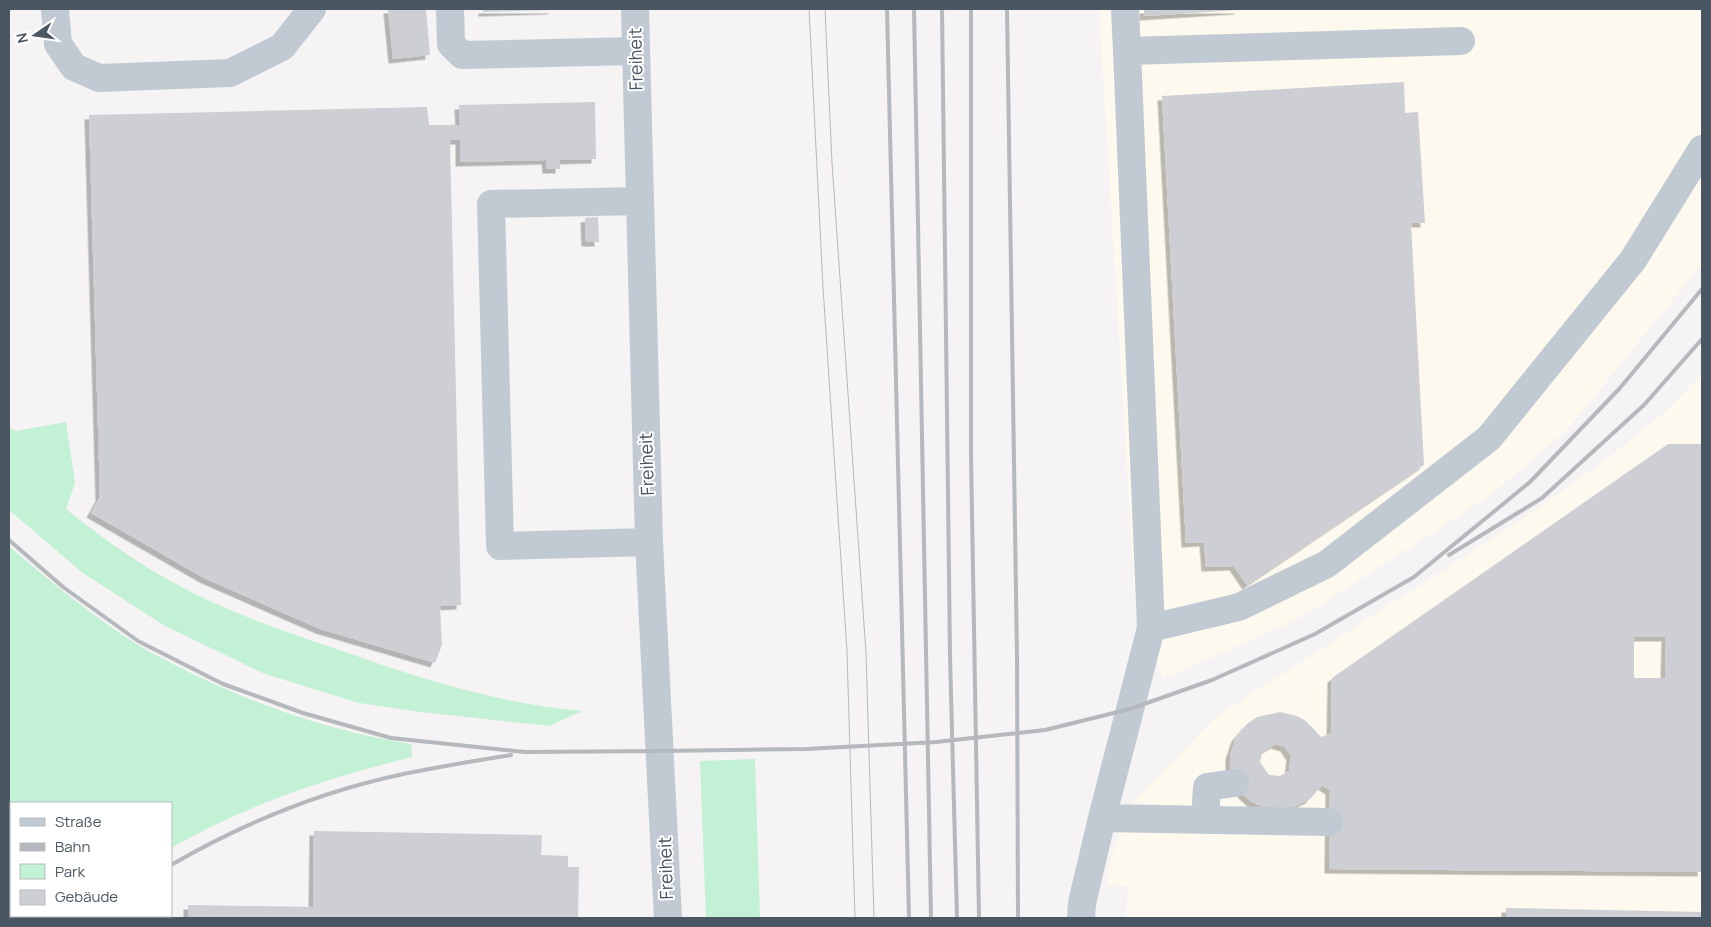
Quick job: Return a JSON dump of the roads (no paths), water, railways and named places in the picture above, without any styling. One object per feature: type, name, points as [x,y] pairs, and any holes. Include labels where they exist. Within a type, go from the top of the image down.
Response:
[{"type":"street","points":[[55,9],[58,44],[74,67],[99,78],[230,73],[282,47],[312,9]]},
{"type":"street","points":[[450,9],[451,44],[462,55],[636,51]]},
{"type":"street","name":"Freiheit","points":[[635,9],[649,542],[668,918]]},
{"type":"street","points":[[1081,918],[1082,904],[1102,818],[1151,628],[1125,9]]},
{"type":"street","points":[[1127,52],[1461,41]]},
{"type":"street","points":[[1151,628],[1239,607],[1327,564],[1489,438],[1632,260],[1702,149]]},
{"type":"street","points":[[639,201],[491,204],[500,546],[649,542]]},
{"type":"street","points":[[1205,820],[1207,787],[1235,784]]},
{"type":"street","points":[[1102,818],[1329,822]]},
{"type":"tram line","points":[[809,9],[823,287],[847,652],[855,918]]},
{"type":"tram line","points":[[825,9],[832,163],[866,653],[874,918]]},
{"type":"railway","points":[[887,9],[909,918]]},
{"type":"railway","points":[[914,9],[931,918]]},
{"type":"railway","points":[[942,9],[950,656],[957,918]]},
{"type":"railway","points":[[971,9],[971,455],[979,918]]},
{"type":"railway","points":[[1007,9],[1017,657],[1018,918]]},
{"type":"railway","points":[[9,540],[63,587],[138,641],[223,684],[303,713],[391,738],[525,752],[661,751],[806,749],[936,742],[1045,730],[1130,709],[1212,680],[1315,634],[1414,577],[1530,482],[1620,388],[1702,289]]},
{"type":"railway","points":[[1449,555],[1542,498],[1644,405],[1702,339]]},
{"type":"railway","points":[[172,864],[254,823],[340,790],[413,772],[511,755]]}]
